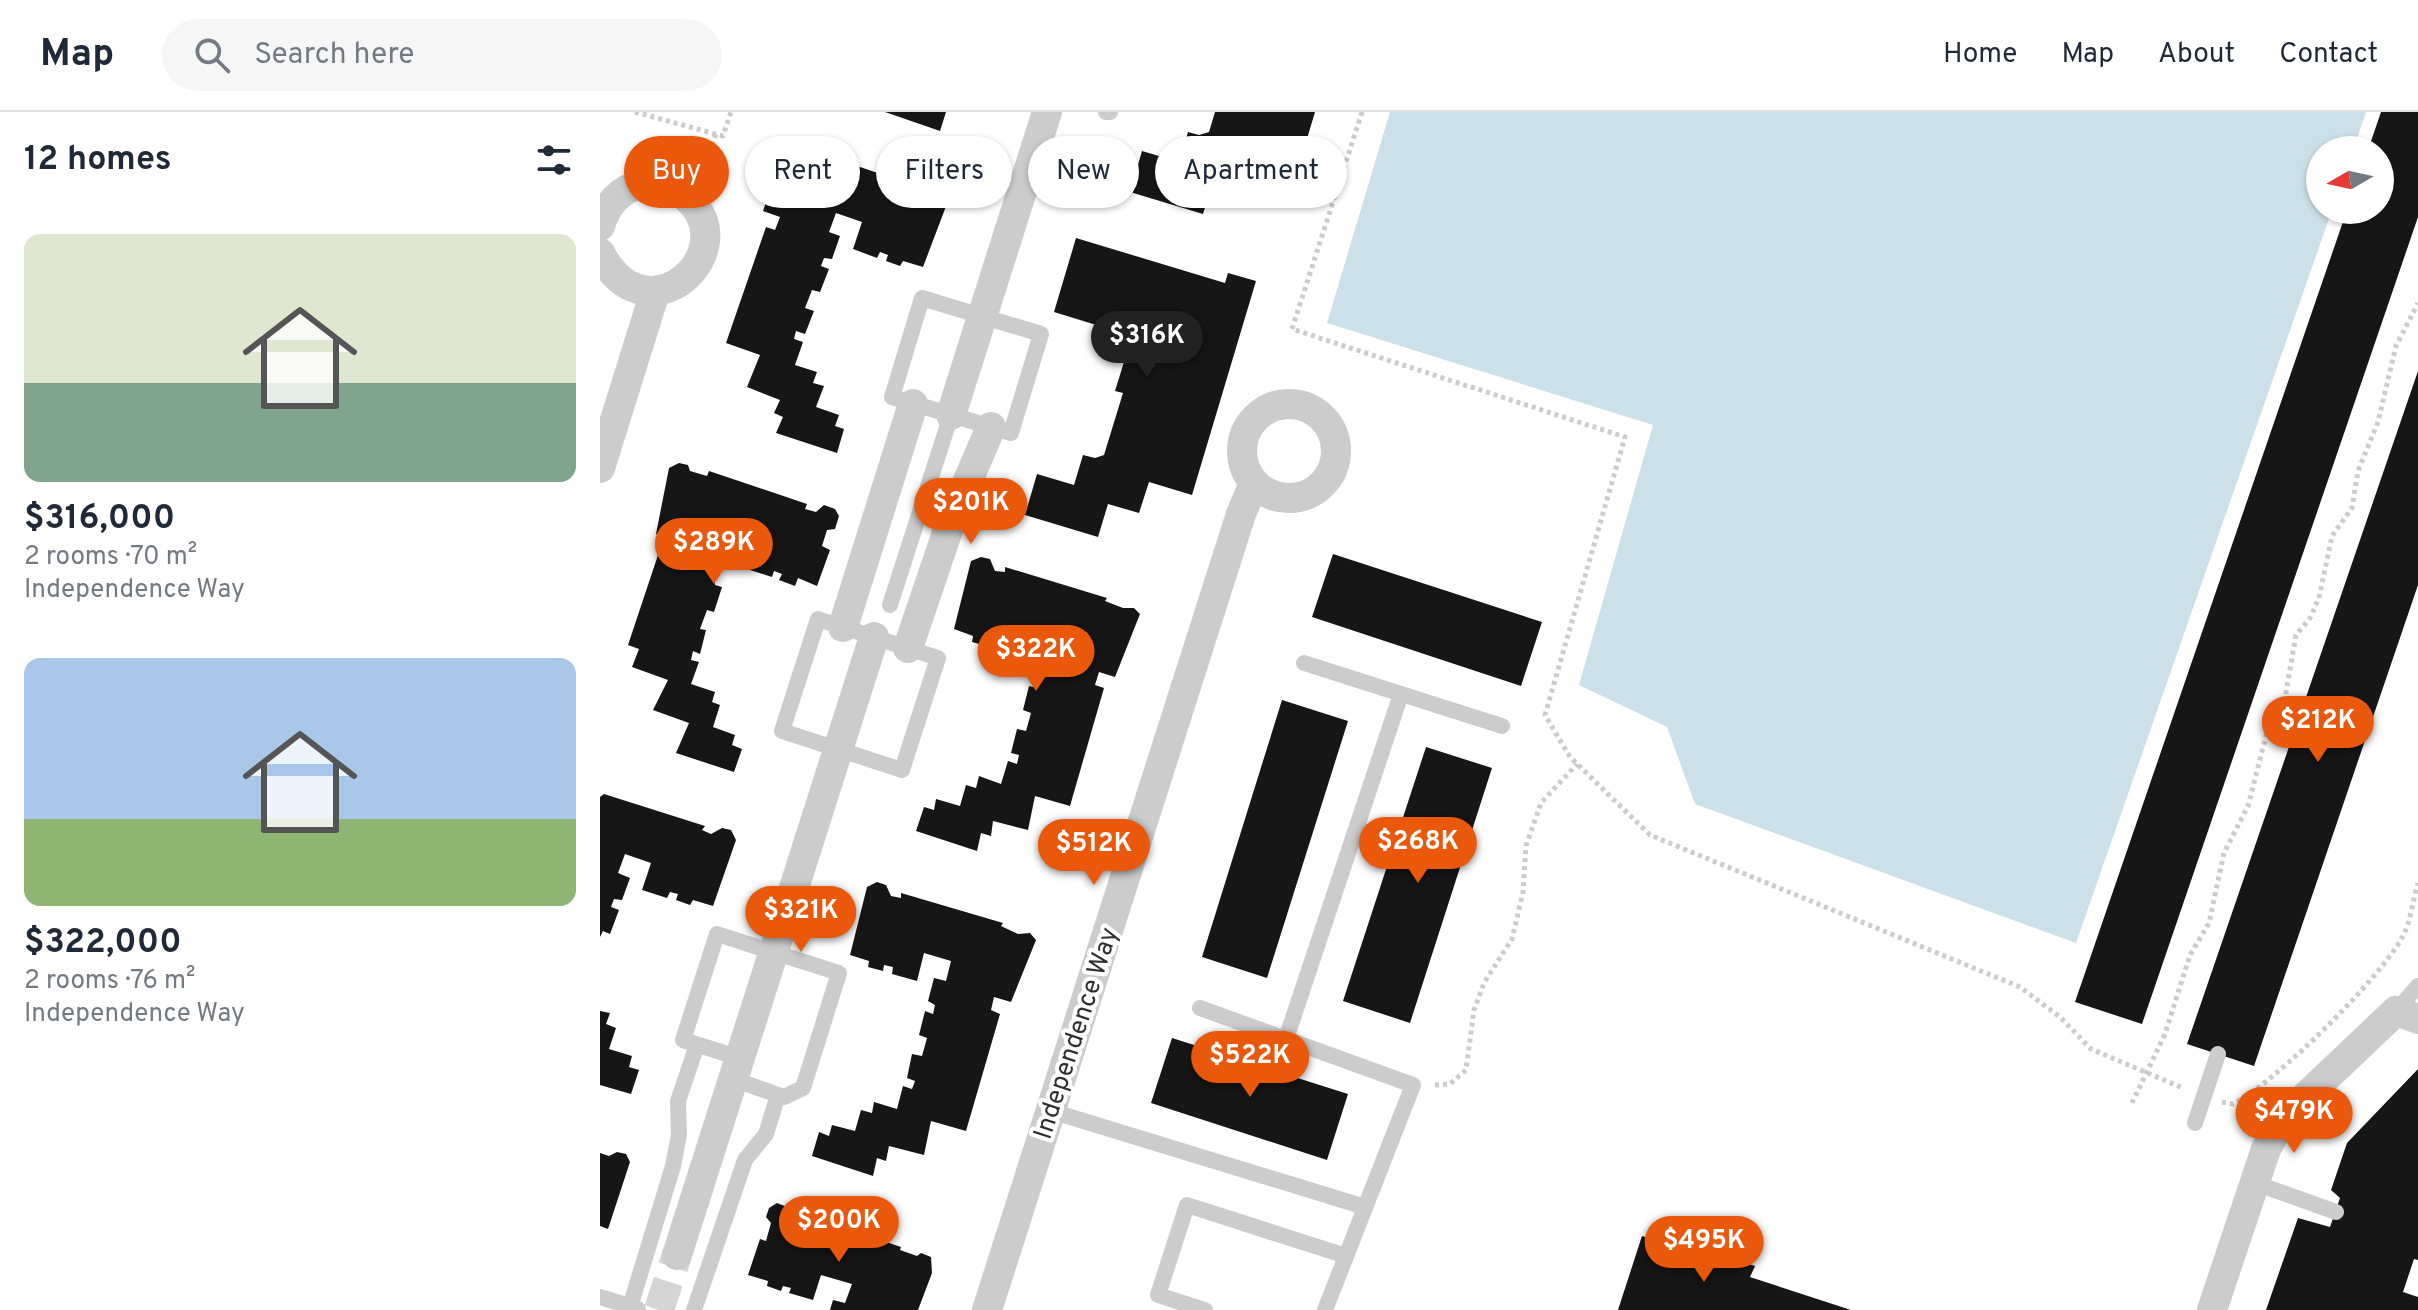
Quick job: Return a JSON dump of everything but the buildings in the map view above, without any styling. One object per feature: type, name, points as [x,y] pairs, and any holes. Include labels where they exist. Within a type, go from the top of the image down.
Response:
[{"type":"street","points":[[951,415],[1047,112]]},
{"type":"street","points":[[600,226],[604,211],[624,192]]},
{"type":"street","points":[[600,253],[609,271],[625,285],[655,292],[685,280],[699,264],[704,233],[695,208]]},
{"type":"street","points":[[600,468],[655,292]]},
{"type":"street","points":[[843,627],[913,404]]},
{"type":"street","points":[[908,648],[952,518],[991,427]]},
{"type":"street","name":"Independence Way","points":[[987,1310],[1241,514],[1254,483]]},
{"type":"street","points":[[677,1255],[874,637]]},
{"type":"street","points":[[2212,1310],[2266,1149],[2283,1118],[2407,1015]]},
{"type":"lane","points":[[922,298],[1041,334],[1011,433],[913,404],[892,397],[922,298]]},
{"type":"lane","points":[[890,605],[951,415]]},
{"type":"lane","points":[[818,619],[874,637],[938,658],[902,770],[782,731],[818,619]]},
{"type":"lane","points":[[1304,663],[1502,726]]},
{"type":"lane","points":[[1286,1039],[1401,694]]},
{"type":"lane","points":[[717,934],[774,951],[839,973],[803,1088],[784,1097],[697,1045],[683,1040],[717,934]]},
{"type":"lane","points":[[2407,1015],[2418,986]]},
{"type":"lane","points":[[1200,1008],[1413,1085],[1325,1310]]},
{"type":"lane","points":[[600,1297],[634,1308],[673,1166],[679,1135],[678,1101],[697,1045]]},
{"type":"lane","points":[[2195,1123],[2218,1054]]},
{"type":"lane","points":[[694,1310],[745,1160],[766,1134],[778,1095]]},
{"type":"lane","points":[[1051,1111],[1365,1207]]},
{"type":"lane","points":[[2255,1183],[2336,1212]]},
{"type":"lane","points":[[1205,1310],[1158,1295],[1187,1205],[1346,1256]]},
{"type":"path","points":[[635,112],[723,136],[731,112]]},
{"type":"path","points":[[1362,112],[1292,329],[1625,437],[1545,715],[1577,764],[1650,835],[2020,987],[2060,1017],[2091,1049],[2204,1097],[2233,1104],[2257,1092],[2365,986],[2403,935],[2418,883]]},
{"type":"path","points":[[2132,1103],[2144,1072],[2165,1034],[2190,955],[2209,923],[2224,853],[2248,806],[2266,736],[2284,704],[2296,635],[2310,618],[2319,598],[2332,536],[2352,508],[2358,471],[2378,422],[2396,346],[2418,303]]},
{"type":"path","points":[[1413,1085],[1450,1084],[1466,1070],[1474,1010],[1484,983],[1512,939],[1523,892],[1526,846],[1541,803],[1577,764]]},
{"type":"water","points":[[1390,112],[2366,112],[2358,136],[2306,136],[2306,224],[2327,224],[2076,943],[1695,804],[1667,727],[1579,685],[1653,425],[1327,323]]},
{"type":"tunnel","points":[[659,1310],[677,1255]]}]
